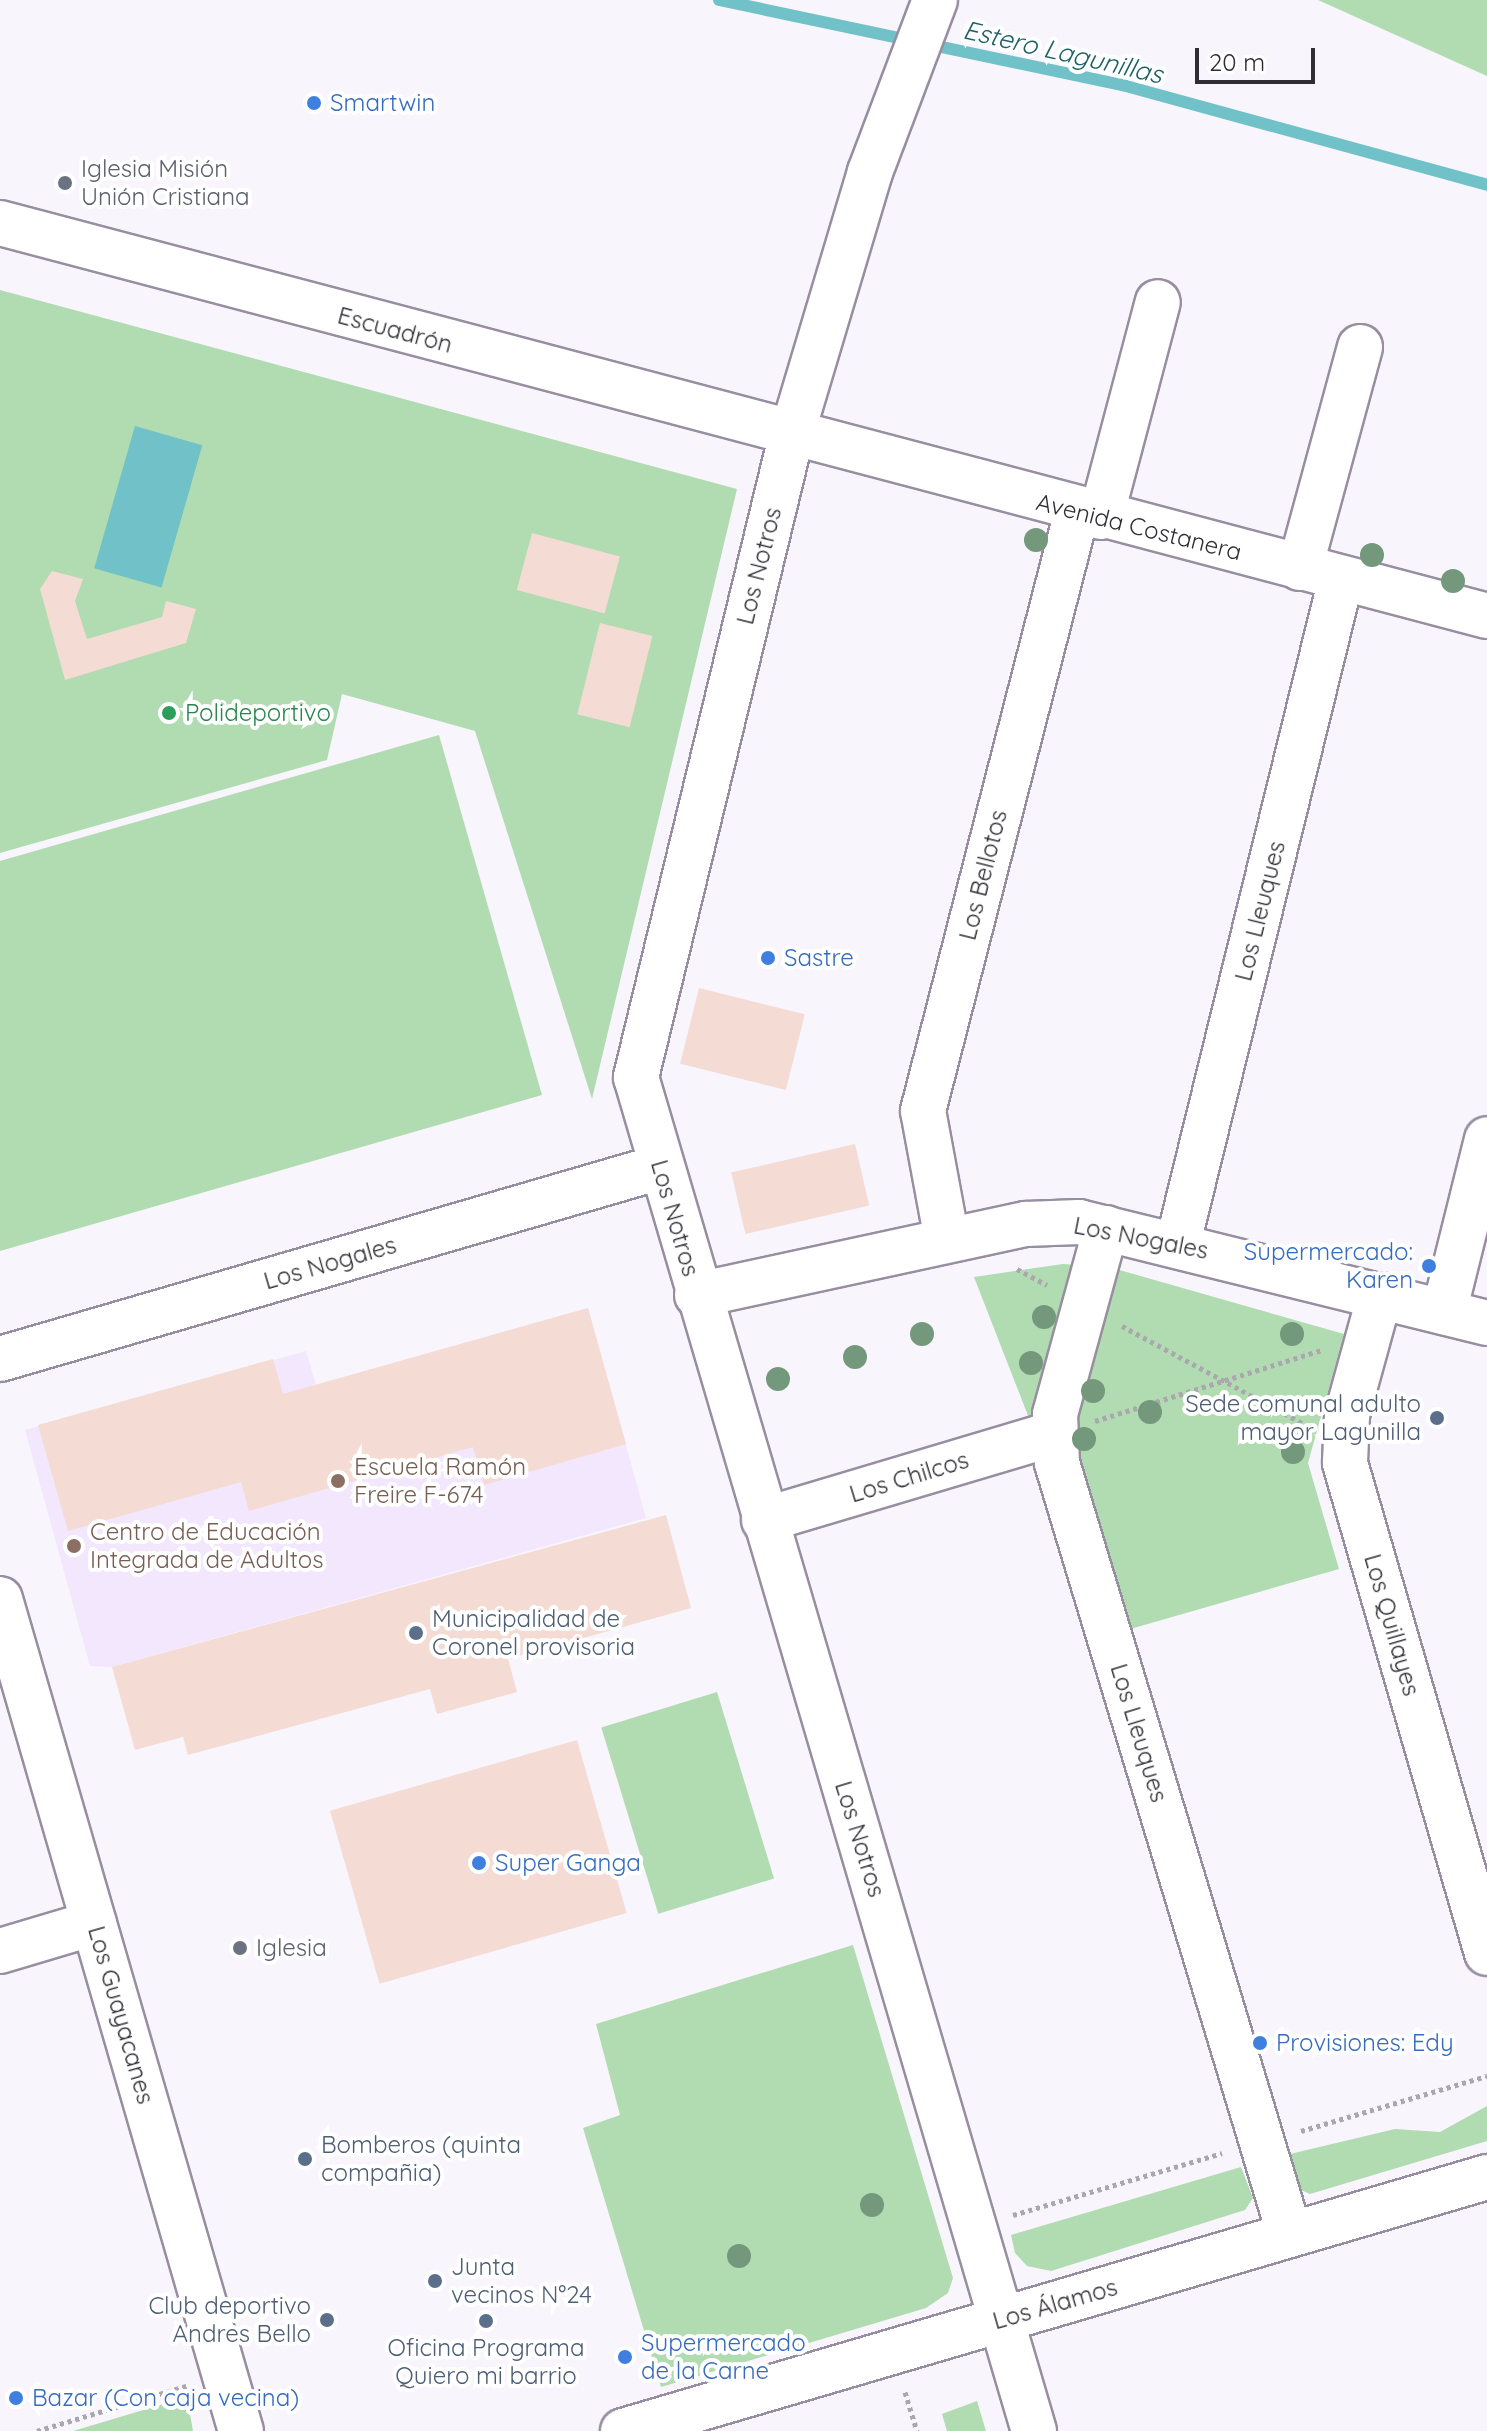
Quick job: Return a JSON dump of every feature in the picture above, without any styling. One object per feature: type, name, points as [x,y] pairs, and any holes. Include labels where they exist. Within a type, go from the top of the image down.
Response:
[{"type":"street","name":"Los Notros","points":[[928,15],[870,172],[791,437],[639,1044],[638,1092],[1034,2431]]},
{"type":"street","name":"Escuadrón","points":[[0,223],[791,437]]},
{"type":"street","name":"Los Bellotos","points":[[947,1240],[923,1111],[1089,514],[1158,302]]},
{"type":"street","name":"Los Lleuques","points":[[1178,1243],[1320,573],[1360,347]]},
{"type":"street","name":"Avenida Costanera","points":[[791,437],[1487,616]]},
{"type":"street","points":[[1444,1312],[1487,1139]]},
{"type":"street","name":"Los Nogales","points":[[0,1359],[660,1167]]},
{"type":"street","name":"Los Nogales","points":[[697,1295],[1026,1224],[1106,1228],[1178,1243],[1374,1315],[1444,1312],[1487,1323]]},
{"type":"street","points":[[1053,1434],[1106,1228]]},
{"type":"street","name":"Los Quillayes","points":[[1374,1315],[1343,1446],[1487,1953]]},
{"type":"street","name":"Los Lleuques","points":[[1053,1434],[1290,2235]]},
{"type":"street","name":"Los Chilcos","points":[[764,1520],[1053,1434]]},
{"type":"street","name":"Los Guayacanes","points":[[0,1599],[241,2431]]},
{"type":"street","points":[[0,1951],[94,1923]]},
{"type":"street","name":"Los Álamos","points":[[623,2431],[1487,2177]]},
{"type":"path","points":[[947,1240],[989,1254],[1343,1446]]},
{"type":"path","points":[[1053,1434],[1223,1381],[1374,1315]]},
{"type":"path","points":[[37,2431],[225,2375]]},
{"type":"shaded area","name":"Escuela Ramón Freire F-674","points":[[588,1308],[646,1518],[112,1667],[90,1666],[25,1430],[306,1351],[316,1385]]},
{"type":"green space","points":[[1318,0],[1487,0],[1487,76]]},
{"type":"green space","name":"Polideportivo","points":[[0,290],[737,489],[592,1099],[475,731],[342,694],[327,760],[0,853]]},
{"type":"green space","points":[[439,735],[542,1095],[0,1251],[0,861]]},
{"type":"green space","points":[[1063,1264],[1109,1267],[1344,1334],[1308,1463],[1339,1569],[1113,1634],[974,1277]]},
{"type":"green space","points":[[717,1692],[774,1878],[658,1914],[601,1727]]},
{"type":"green space","points":[[853,1945],[953,2278],[948,2293],[926,2308],[661,2387],[583,2128],[620,2115],[596,2024]]},
{"type":"green space","points":[[1487,2106],[1487,2141],[1310,2194],[1294,2187],[1290,2154],[1395,2129],[1440,2132]]},
{"type":"green space","points":[[1241,2167],[1253,2198],[1245,2210],[1051,2271],[1027,2266],[1015,2253],[1011,2235]]},
{"type":"green space","points":[[187,2397],[193,2431],[73,2431]]},
{"type":"green space","points":[[977,2401],[986,2431],[947,2431],[942,2414]]},
{"type":"water","points":[[135,426],[202,445],[161,588],[94,568]]},
{"type":"building","points":[[532,533],[620,557],[605,614],[517,590]]},
{"type":"building","points":[[52,571],[83,579],[75,601],[87,639],[162,617],[166,601],[196,609],[186,643],[65,680],[40,589]]},
{"type":"building","points":[[600,623],[652,636],[630,727],[577,714]]},
{"type":"building","points":[[699,988],[805,1014],[786,1090],[680,1064]]},
{"type":"building","points":[[855,1144],[869,1205],[745,1234],[731,1173]]},
{"type":"building","points":[[588,1308],[626,1444],[484,1485],[473,1447],[249,1511],[241,1482],[68,1531],[38,1425],[273,1359],[283,1394]]},
{"type":"building","name":"Municipalidad de Coronel provisoria","points":[[666,1515],[691,1608],[508,1659],[517,1692],[437,1714],[430,1689],[188,1755],[183,1737],[135,1750],[112,1667]]},
{"type":"building","name":"Super Ganga","points":[[577,1740],[627,1913],[380,1984],[330,1811]]},
{"type":"waterway","name":"Estero Lagunillas","points":[[719,0],[1126,86],[1487,185]]},
{"type":"place","name":"Smartwin","points":[[314,103]]},
{"type":"place","name":"Iglesia Misión Unión Cristiana","points":[[65,183]]},
{"type":"place","name":"Polideportivo","points":[[169,713]]},
{"type":"place","name":"Sastre","points":[[768,958]]},
{"type":"place","name":"Supermercado: Karen","points":[[1429,1266]]},
{"type":"place","name":"Sede comunal adulto mayor Lagunilla","points":[[1437,1418]]},
{"type":"place","name":"Escuela Ramón Freire F-674","points":[[338,1481]]},
{"type":"place","name":"Centro de Educación Integrada de Adultos","points":[[74,1546]]},
{"type":"place","name":"Municipalidad de Coronel provisoria","points":[[416,1633]]},
{"type":"place","name":"Super Ganga","points":[[479,1863]]},
{"type":"place","name":"Iglesia","points":[[240,1948]]},
{"type":"place","name":"Provisiones: Edy","points":[[1260,2043]]},
{"type":"place","name":"Bomberos (quinta compañia)","points":[[305,2159]]},
{"type":"place","name":"Junta vecinos N°24","points":[[435,2281]]},
{"type":"place","name":"Club deportivo Andres Bello","points":[[327,2320]]},
{"type":"place","name":"Oficina Programa Quiero mi barrio","points":[[486,2321]]},
{"type":"place","name":"Supermercado de la Carne","points":[[625,2357]]},
{"type":"place","name":"Bazar (Con caja vecina)","points":[[16,2398]]}]
